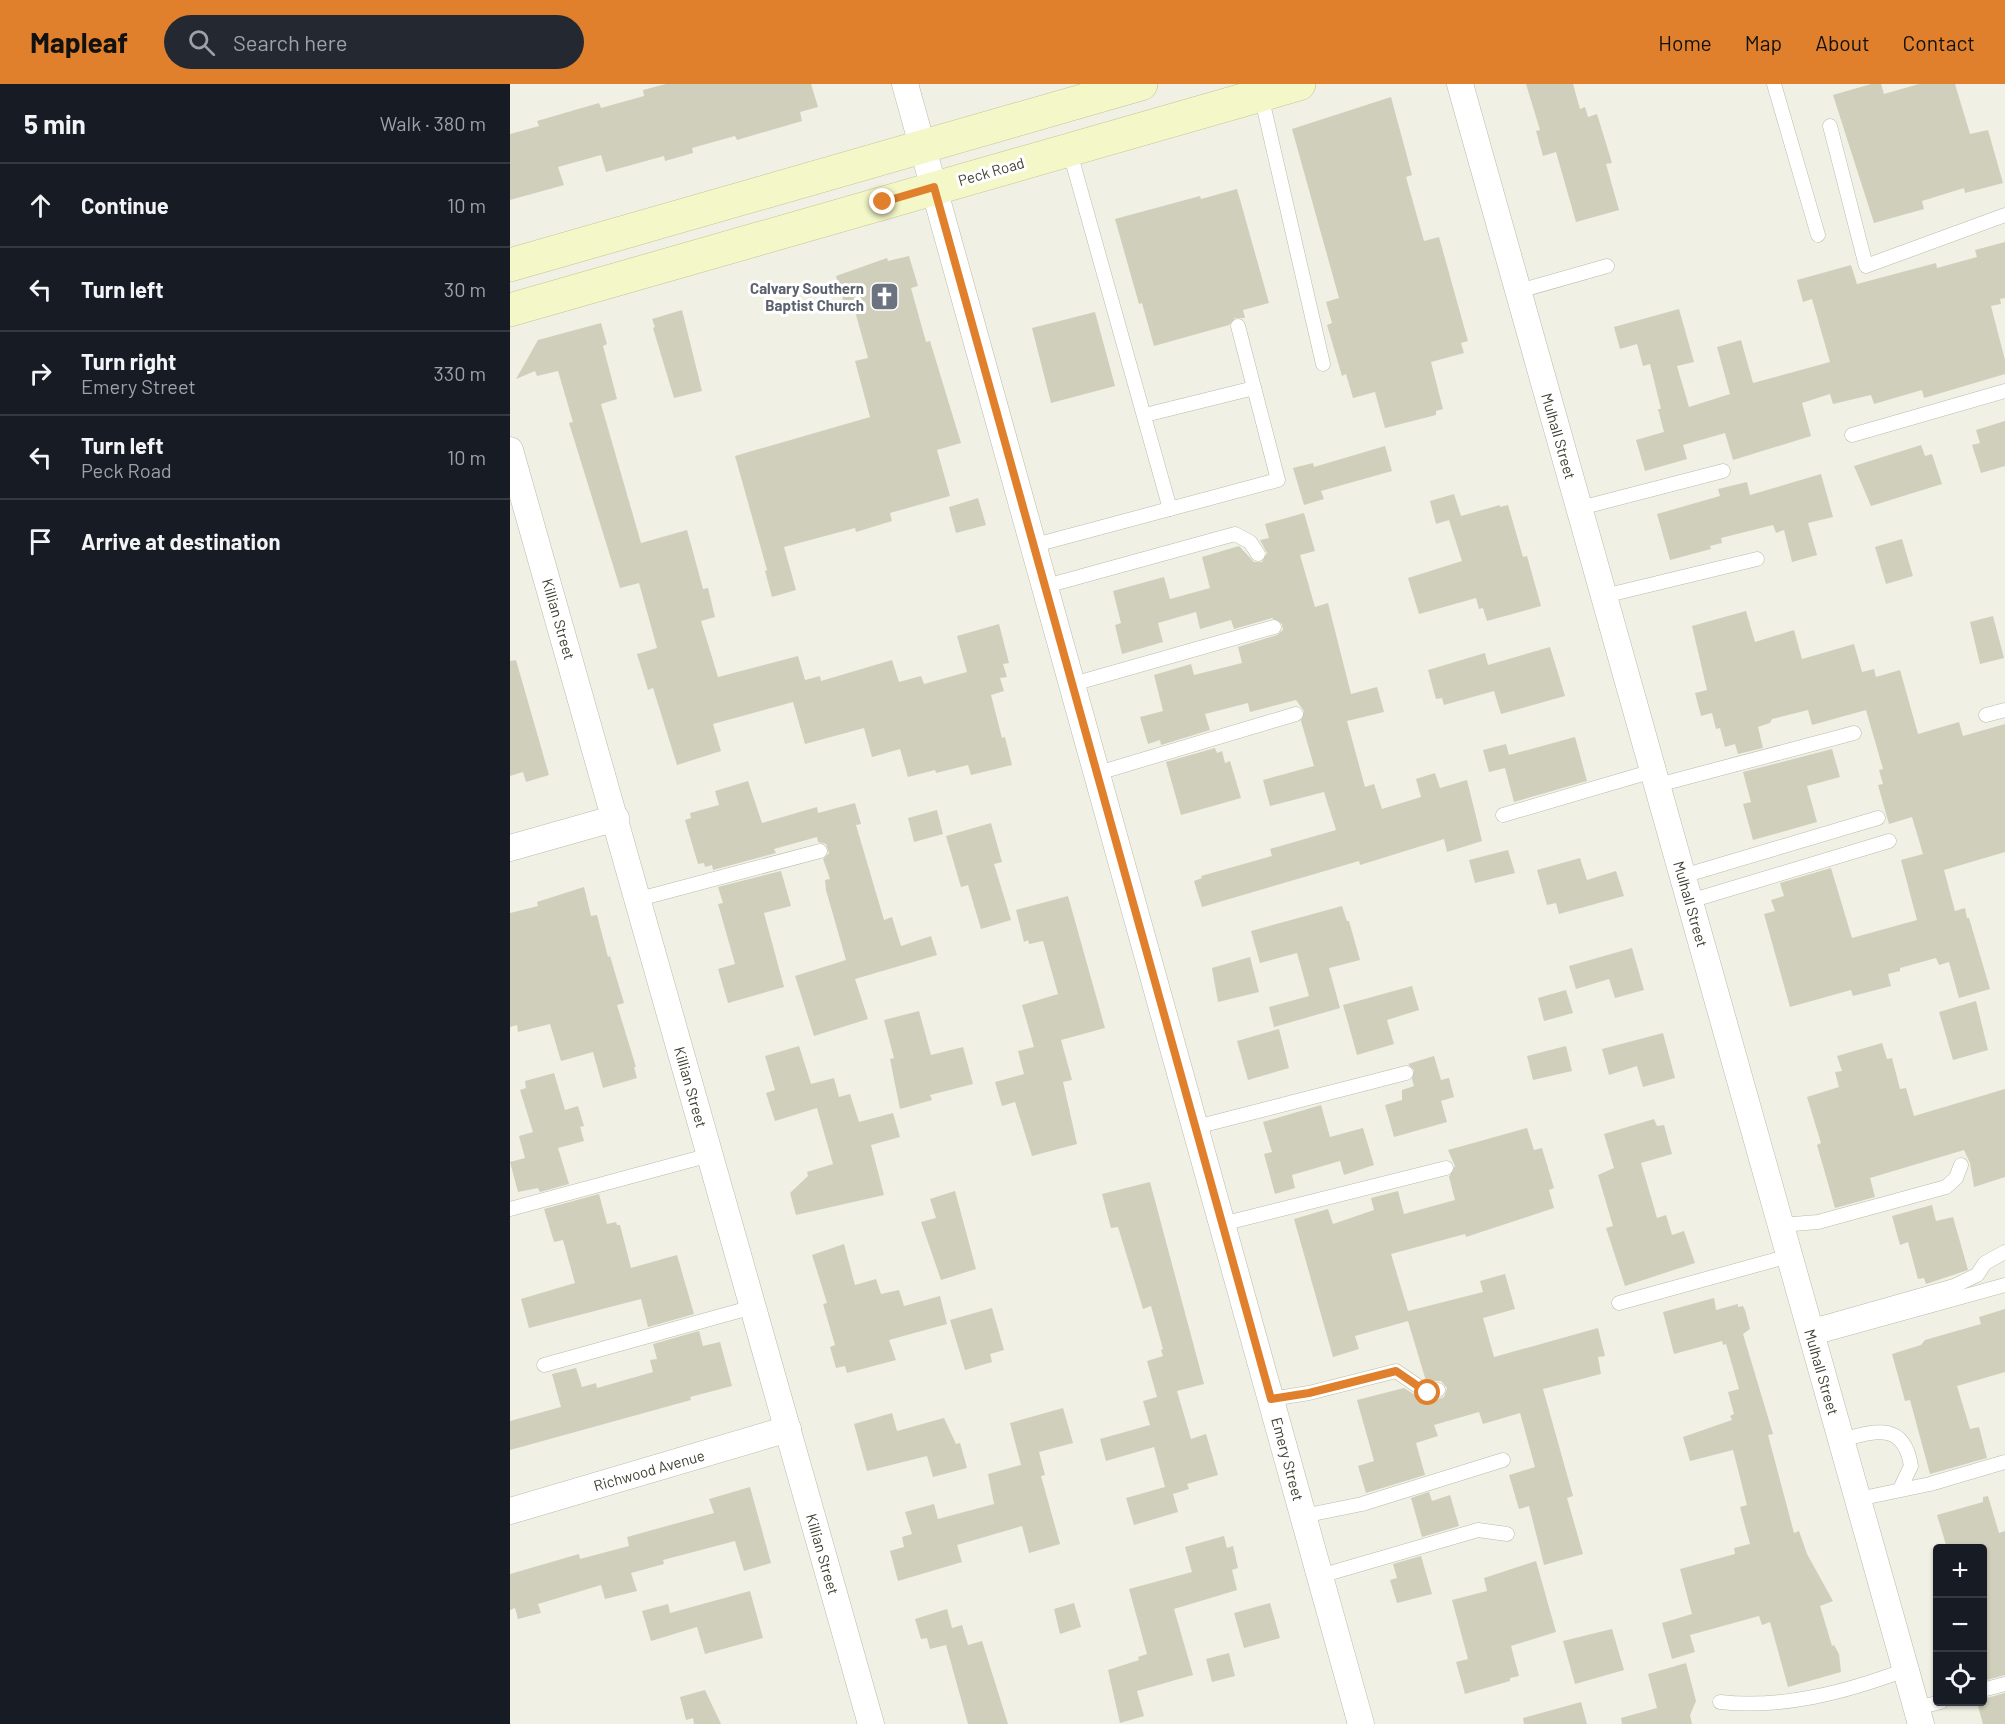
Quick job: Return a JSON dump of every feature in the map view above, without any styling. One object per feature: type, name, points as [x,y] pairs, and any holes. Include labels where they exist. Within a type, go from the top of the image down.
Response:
[{"type":"main road","points":[[510,265],[1140,84]]},
{"type":"main road","name":"Peck Road","points":[[510,310],[1299,84]]},
{"type":"street","name":"Emery Street","points":[[905,84],[1361,1724]]},
{"type":"street","name":"Mulhall Street","points":[[1460,84],[1918,1716]]},
{"type":"street","name":"Killian Street","points":[[510,450],[871,1724]]},
{"type":"street","points":[[510,848],[616,818]]},
{"type":"street","name":"Richwood Avenue","points":[[510,1511],[788,1429]]},
{"type":"lane","points":[[1774,84],[1818,235]]},
{"type":"lane","points":[[1261,95],[1323,364]]},
{"type":"lane","points":[[1830,126],[1866,266],[2005,215]]},
{"type":"lane","points":[[1069,149],[1170,509]]},
{"type":"lane","points":[[1519,291],[1607,266]]},
{"type":"lane","points":[[1035,545],[1278,480],[1238,326]]},
{"type":"lane","points":[[1145,415],[1254,388]]},
{"type":"lane","points":[[1852,435],[2005,391]]},
{"type":"lane","points":[[1580,508],[1723,471]]},
{"type":"lane","points":[[1046,586],[1235,534],[1250,542],[1258,554]]},
{"type":"lane","points":[[1604,596],[1757,559]]},
{"type":"lane","points":[[1073,684],[1274,627]]},
{"type":"lane","points":[[1986,715],[2005,710]]},
{"type":"lane","points":[[1098,773],[1296,714]]},
{"type":"lane","points":[[1503,815],[1854,733]]},
{"type":"lane","points":[[1683,876],[1878,818]]},
{"type":"lane","points":[[1690,901],[1890,841]]},
{"type":"lane","points":[[639,899],[820,851]]},
{"type":"lane","points":[[1196,1127],[1406,1073]]},
{"type":"lane","points":[[510,1209],[710,1155]]},
{"type":"lane","points":[[1781,1225],[1818,1222],[1946,1187],[1956,1178],[1961,1165]]},
{"type":"lane","points":[[1222,1224],[1446,1168]]},
{"type":"lane","points":[[1811,1332],[1954,1286],[1977,1275],[1985,1263],[2005,1252]]},
{"type":"lane","points":[[1619,1303],[1790,1256]]},
{"type":"lane","points":[[1811,1332],[2005,1285]]},
{"type":"lane","points":[[544,1365],[753,1307]]},
{"type":"lane","points":[[1271,1399],[1309,1393],[1396,1371],[1428,1393],[1438,1390]]},
{"type":"lane","points":[[1841,1440],[1883,1431],[1895,1436],[1905,1444],[1911,1466],[1900,1489]]},
{"type":"lane","points":[[1304,1516],[1362,1504],[1503,1460]]},
{"type":"lane","points":[[1858,1499],[1930,1484],[2005,1462]]},
{"type":"lane","points":[[1320,1576],[1478,1530],[1507,1534]]},
{"type":"lane","points":[[1720,1702],[1781,1704],[1870,1683],[1905,1670]]},
{"type":"lane","points":[[1987,1689],[2005,1684]]},
{"type":"lane","points":[[1918,1716],[1933,1706]]},
{"type":"building","points":[[666,84],[811,84],[818,107],[800,112],[802,121],[737,140],[735,136],[692,148],[693,153],[665,161],[664,156],[606,172],[601,155],[558,167],[564,185],[510,200],[510,134],[539,126],[537,121],[599,103],[601,108],[644,96],[643,90]]},
{"type":"building","points":[[1526,84],[1573,84],[1580,109],[1585,107],[1588,117],[1597,114],[1612,163],[1606,164],[1619,210],[1576,222],[1556,152],[1543,156],[1536,131],[1540,130]]},
{"type":"building","points":[[1871,84],[1881,84],[1884,94],[1919,84],[1955,84],[1970,134],[1988,130],[2003,183],[1965,193],[1964,188],[1922,201],[1924,209],[1874,223],[1833,95]]},
{"type":"building","points":[[1391,97],[1412,175],[1406,177],[1424,241],[1439,237],[1468,341],[1461,343],[1464,353],[1431,362],[1443,409],[1436,411],[1436,415],[1385,428],[1375,392],[1353,398],[1346,374],[1342,376],[1327,325],[1332,323],[1326,302],[1339,298],[1292,129]]},
{"type":"building","points":[[1237,189],[1269,303],[1243,310],[1245,318],[1235,318],[1229,325],[1154,346],[1142,303],[1139,304],[1115,219],[1200,196],[1201,199]]},
{"type":"building","points":[[2005,242],[2005,298],[2000,299],[2001,304],[1991,306],[2005,360],[2005,374],[1924,398],[1922,390],[1874,404],[1871,395],[1833,404],[1830,394],[1802,403],[1811,436],[1733,460],[1725,433],[1683,445],[1687,459],[1645,471],[1636,440],[1664,432],[1658,409],[1661,409],[1650,364],[1643,366],[1637,344],[1620,349],[1614,327],[1679,309],[1694,362],[1677,366],[1689,407],[1730,394],[1717,347],[1741,340],[1753,383],[1830,362],[1812,299],[1803,302],[1797,280],[1851,265],[1857,284],[1936,263],[1937,268],[1977,257],[1975,250]]},
{"type":"building","points":[[909,256],[918,286],[911,288],[926,342],[930,341],[961,443],[937,450],[950,496],[890,513],[892,521],[856,532],[855,528],[784,547],[796,590],[772,597],[765,571],[767,570],[735,456],[870,417],[855,361],[868,358],[853,304],[845,306],[836,276],[887,258],[888,261]]},
{"type":"building","points":[[682,310],[702,391],[674,398],[652,319]]},
{"type":"building","points":[[1095,312],[1115,386],[1051,403],[1032,328]]},
{"type":"building","points":[[601,323],[607,344],[603,346],[617,399],[601,404],[641,543],[687,530],[703,589],[708,588],[715,617],[701,621],[718,677],[798,656],[805,680],[820,676],[821,681],[892,660],[899,682],[921,676],[924,684],[967,672],[957,636],[999,624],[1009,663],[1003,664],[1007,677],[1000,678],[1004,691],[991,695],[1002,738],[1005,737],[1012,765],[971,775],[968,765],[908,777],[900,749],[872,757],[864,728],[805,744],[793,702],[713,724],[721,751],[677,765],[653,688],[648,690],[637,654],[657,648],[639,583],[620,588],[569,423],[573,422],[558,371],[537,376],[535,371],[516,379],[538,340]]},
{"type":"building","points":[[2005,421],[2005,466],[1981,473],[1972,445],[1980,443],[1976,430]]},
{"type":"building","points":[[1921,445],[1925,456],[1932,454],[1942,484],[1871,506],[1854,466]]},
{"type":"building","points":[[1385,446],[1392,471],[1321,491],[1324,499],[1304,505],[1293,468],[1313,463],[1314,467]]},
{"type":"building","points":[[1821,474],[1833,517],[1808,523],[1817,555],[1792,562],[1784,530],[1776,533],[1773,525],[1721,538],[1722,543],[1710,546],[1711,549],[1670,560],[1657,514],[1720,496],[1718,489],[1747,482],[1750,495]]},
{"type":"building","points":[[1454,494],[1461,516],[1500,505],[1500,507],[1508,505],[1523,557],[1527,556],[1541,606],[1487,621],[1483,608],[1479,609],[1476,598],[1419,614],[1408,578],[1462,561],[1449,520],[1436,524],[1430,501]]},
{"type":"building","points":[[978,498],[986,525],[956,533],[949,507]]},
{"type":"building","points":[[1304,513],[1315,551],[1300,555],[1315,607],[1328,603],[1351,694],[1377,687],[1384,712],[1347,721],[1365,787],[1374,784],[1382,809],[1421,797],[1416,779],[1435,773],[1440,788],[1467,780],[1482,841],[1447,852],[1444,839],[1360,865],[1359,861],[1202,907],[1194,881],[1202,878],[1201,876],[1272,856],[1270,849],[1336,830],[1324,792],[1270,806],[1263,780],[1314,766],[1301,721],[1304,711],[1296,700],[1250,712],[1248,703],[1205,714],[1210,730],[1161,745],[1160,740],[1148,744],[1140,717],[1163,711],[1154,675],[1191,664],[1194,675],[1242,663],[1238,647],[1277,635],[1283,630],[1282,624],[1272,618],[1234,629],[1231,620],[1200,629],[1196,612],[1158,623],[1163,642],[1122,654],[1115,625],[1121,623],[1113,591],[1164,577],[1170,599],[1210,588],[1202,557],[1239,546],[1254,562],[1262,562],[1267,553],[1260,540],[1269,538],[1265,524]]},
{"type":"building","points":[[1902,539],[1913,576],[1886,584],[1875,547]]},
{"type":"building","points":[[1746,611],[1755,642],[1794,630],[1802,659],[1854,644],[1862,672],[1874,669],[1876,677],[1900,670],[1918,734],[1959,722],[1963,736],[2005,724],[2005,852],[1944,870],[1955,911],[1965,908],[1967,918],[1969,918],[1990,989],[1959,998],[1949,962],[1939,965],[1936,958],[1900,968],[1900,971],[1888,974],[1891,986],[1853,996],[1851,990],[1790,1007],[1764,914],[1775,911],[1771,900],[1784,896],[1780,883],[1831,868],[1852,938],[1917,920],[1901,860],[1923,854],[1912,817],[1889,824],[1878,785],[1883,784],[1879,770],[1883,769],[1866,710],[1812,725],[1808,710],[1772,719],[1770,723],[1758,727],[1763,748],[1738,754],[1735,744],[1725,747],[1720,728],[1716,729],[1712,713],[1701,716],[1695,693],[1707,690],[1692,626]]},
{"type":"building","points":[[1993,616],[2004,658],[1980,664],[1970,622]]},
{"type":"building","points":[[1550,647],[1565,696],[1501,714],[1494,691],[1444,705],[1442,698],[1436,699],[1428,670],[1485,653],[1488,665]]},
{"type":"building","points":[[516,660],[549,775],[526,782],[523,772],[510,776],[510,661]]},
{"type":"building","points":[[1575,737],[1587,781],[1514,802],[1505,768],[1489,772],[1483,750],[1506,744],[1509,755]]},
{"type":"building","points":[[1215,748],[1217,753],[1222,751],[1225,763],[1230,761],[1241,798],[1181,815],[1166,762]]},
{"type":"building","points":[[1832,749],[1840,777],[1807,786],[1817,822],[1753,840],[1743,804],[1751,802],[1743,772]]},
{"type":"building","points":[[748,781],[762,823],[817,807],[818,813],[855,803],[861,824],[856,825],[884,920],[892,917],[901,946],[931,936],[937,955],[855,979],[868,1019],[814,1036],[795,976],[846,960],[826,890],[825,880],[830,879],[823,859],[829,853],[826,844],[818,842],[817,837],[774,849],[776,853],[713,870],[712,865],[705,867],[704,863],[698,864],[685,820],[691,818],[690,813],[719,805],[715,791]]},
{"type":"building","points":[[937,810],[943,834],[914,842],[908,818]]},
{"type":"building","points":[[991,823],[1002,862],[994,864],[1011,920],[981,929],[968,885],[961,887],[946,836]]},
{"type":"building","points":[[1508,850],[1515,873],[1475,883],[1469,860]]},
{"type":"building","points":[[1580,858],[1587,880],[1616,871],[1624,896],[1559,914],[1556,903],[1547,905],[1537,870]]},
{"type":"building","points":[[781,871],[791,906],[764,913],[784,987],[728,1003],[718,969],[735,964],[718,904],[723,903],[718,887]]},
{"type":"building","points":[[584,887],[591,916],[597,915],[608,957],[610,956],[624,1003],[617,1005],[636,1067],[634,1067],[637,1078],[603,1088],[593,1052],[561,1061],[550,1024],[518,1032],[517,1025],[510,1027],[510,913],[538,906],[537,902]]},
{"type":"building","points":[[1068,896],[1105,1028],[1061,1040],[1072,1080],[1063,1082],[1077,1144],[1032,1156],[1015,1102],[1002,1106],[995,1082],[1024,1074],[1018,1051],[1034,1047],[1022,1005],[1058,994],[1043,941],[1029,944],[1028,940],[1024,942],[1016,910]]},
{"type":"building","points":[[1342,906],[1347,921],[1349,921],[1360,960],[1329,968],[1340,1008],[1274,1027],[1269,1007],[1309,996],[1297,953],[1260,963],[1251,931]]},
{"type":"building","points":[[1632,948],[1644,990],[1615,998],[1609,979],[1576,989],[1569,966]]},
{"type":"building","points":[[1250,957],[1259,992],[1218,1002],[1212,968]]},
{"type":"building","points":[[1412,986],[1419,1010],[1387,1020],[1394,1044],[1357,1055],[1343,1005]]},
{"type":"building","points":[[1566,990],[1573,1013],[1544,1021],[1538,998]]},
{"type":"building","points":[[1976,1001],[1988,1050],[1953,1060],[1939,1012]]},
{"type":"building","points":[[919,1011],[931,1055],[963,1047],[973,1084],[930,1095],[932,1100],[900,1109],[890,1059],[894,1058],[884,1020]]},
{"type":"building","points":[[1279,1029],[1289,1068],[1248,1080],[1237,1041]]},
{"type":"building","points":[[1663,1033],[1675,1078],[1643,1087],[1637,1066],[1609,1075],[1602,1049]]},
{"type":"building","points":[[1882,1043],[1887,1059],[1892,1058],[1900,1089],[1906,1088],[1914,1116],[2005,1089],[2005,1177],[1974,1187],[1970,1163],[1964,1150],[1870,1178],[1875,1197],[1835,1208],[1817,1145],[1821,1143],[1807,1097],[1839,1087],[1835,1072],[1842,1071],[1837,1056]]},
{"type":"building","points":[[799,1046],[811,1084],[834,1078],[839,1097],[850,1094],[859,1122],[893,1113],[900,1137],[871,1145],[884,1195],[796,1215],[790,1193],[808,1176],[807,1172],[833,1164],[817,1108],[775,1121],[766,1093],[775,1090],[765,1056]]},
{"type":"building","points":[[1566,1046],[1572,1071],[1533,1080],[1527,1056]]},
{"type":"building","points":[[1434,1056],[1441,1080],[1449,1078],[1454,1097],[1441,1101],[1447,1122],[1394,1137],[1385,1105],[1402,1100],[1402,1090],[1414,1086],[1412,1079],[1414,1070],[1408,1064]]},
{"type":"building","points":[[554,1073],[565,1110],[578,1106],[584,1126],[580,1127],[584,1141],[558,1148],[569,1184],[540,1192],[538,1188],[518,1192],[510,1162],[525,1158],[519,1136],[533,1132],[520,1090],[526,1088],[525,1081]]},
{"type":"building","points":[[1321,1105],[1330,1137],[1363,1128],[1374,1165],[1344,1175],[1340,1161],[1292,1175],[1295,1188],[1275,1194],[1264,1154],[1272,1152],[1263,1122]]},
{"type":"building","points":[[1654,1119],[1657,1126],[1664,1125],[1672,1154],[1641,1163],[1657,1218],[1666,1215],[1672,1235],[1684,1231],[1695,1263],[1625,1286],[1606,1228],[1613,1226],[1598,1175],[1614,1168],[1604,1134]]},
{"type":"building","points":[[1527,1128],[1534,1150],[1542,1148],[1554,1188],[1549,1190],[1554,1208],[1466,1237],[1465,1234],[1391,1254],[1408,1311],[1483,1292],[1480,1281],[1505,1274],[1515,1309],[1483,1318],[1494,1357],[1598,1328],[1605,1356],[1598,1357],[1601,1374],[1543,1389],[1573,1496],[1567,1498],[1583,1554],[1544,1565],[1529,1506],[1519,1509],[1509,1475],[1535,1467],[1520,1413],[1483,1424],[1479,1412],[1434,1425],[1438,1436],[1416,1443],[1425,1475],[1366,1493],[1358,1466],[1374,1461],[1357,1400],[1404,1388],[1430,1402],[1444,1397],[1447,1388],[1441,1381],[1426,1381],[1408,1321],[1355,1336],[1359,1349],[1333,1357],[1294,1219],[1328,1209],[1333,1224],[1374,1210],[1371,1198],[1398,1191],[1404,1214],[1455,1200],[1449,1177],[1455,1166],[1448,1150]]},
{"type":"building","points":[[1150,1182],[1204,1384],[1177,1391],[1191,1439],[1206,1434],[1218,1475],[1187,1484],[1189,1489],[1173,1494],[1178,1512],[1134,1525],[1126,1498],[1165,1487],[1154,1447],[1106,1461],[1100,1439],[1150,1425],[1143,1401],[1157,1397],[1147,1361],[1163,1356],[1161,1350],[1163,1349],[1151,1306],[1143,1309],[1118,1227],[1111,1228],[1102,1194]]},
{"type":"building","points":[[955,1191],[976,1269],[941,1280],[921,1222],[936,1218],[930,1199]]},
{"type":"building","points":[[599,1194],[607,1224],[616,1222],[620,1225],[631,1268],[677,1255],[694,1314],[648,1327],[641,1299],[529,1328],[521,1299],[575,1283],[563,1240],[554,1242],[544,1209]]},
{"type":"building","points":[[1932,1205],[1936,1221],[1953,1217],[1968,1270],[1926,1284],[1924,1278],[1918,1279],[1908,1242],[1900,1245],[1892,1216]]},
{"type":"building","points":[[844,1244],[855,1285],[876,1279],[881,1294],[899,1290],[904,1306],[940,1296],[947,1324],[889,1340],[896,1360],[847,1373],[845,1366],[836,1368],[830,1347],[835,1345],[823,1304],[827,1303],[812,1255]]},
{"type":"building","points":[[1714,1298],[1716,1310],[1738,1304],[1738,1307],[1743,1306],[1745,1310],[1750,1329],[1743,1334],[1773,1434],[1768,1435],[1794,1533],[1799,1531],[1807,1554],[1833,1601],[1820,1606],[1832,1646],[1834,1645],[1839,1654],[1841,1672],[1788,1687],[1770,1622],[1762,1625],[1759,1616],[1690,1635],[1695,1652],[1672,1659],[1662,1623],[1692,1614],[1680,1569],[1735,1554],[1734,1548],[1750,1544],[1740,1507],[1747,1505],[1733,1450],[1690,1461],[1683,1437],[1732,1420],[1730,1416],[1734,1414],[1728,1392],[1739,1389],[1726,1344],[1723,1345],[1722,1341],[1674,1354],[1663,1312]]},
{"type":"building","points":[[992,1308],[1004,1350],[990,1354],[992,1362],[965,1370],[950,1320]]},
{"type":"building","points":[[2005,1309],[2005,1372],[1957,1386],[1970,1429],[1979,1427],[1987,1458],[1930,1474],[1910,1400],[1905,1401],[1892,1354],[1921,1345],[1925,1340],[1981,1324],[1979,1317]]},
{"type":"building","points":[[699,1331],[703,1346],[720,1342],[732,1386],[690,1397],[691,1400],[510,1450],[510,1421],[561,1407],[552,1374],[576,1368],[582,1387],[596,1383],[597,1388],[653,1372],[650,1360],[657,1359],[653,1344]]},
{"type":"building","points":[[1063,1408],[1073,1443],[1039,1452],[1045,1475],[1041,1476],[1060,1544],[1029,1553],[1022,1526],[957,1545],[962,1562],[898,1581],[890,1551],[904,1547],[902,1537],[912,1534],[905,1512],[934,1504],[938,1519],[994,1504],[988,1474],[1021,1465],[1010,1423]]},
{"type":"building","points":[[892,1413],[897,1431],[944,1418],[956,1444],[960,1443],[967,1468],[933,1477],[927,1456],[867,1471],[854,1424]]},
{"type":"building","points":[[750,1487],[771,1563],[744,1571],[735,1541],[663,1560],[664,1564],[631,1573],[637,1591],[605,1599],[601,1585],[538,1604],[541,1613],[518,1619],[515,1608],[510,1610],[510,1574],[579,1554],[580,1559],[629,1546],[627,1537],[714,1513],[709,1499]]},
{"type":"building","points":[[1429,1492],[1432,1501],[1450,1495],[1459,1526],[1422,1537],[1411,1498]]},
{"type":"building","points":[[1988,1496],[1999,1533],[2005,1531],[2005,1675],[1987,1680],[1987,1544],[1946,1544],[1937,1515],[1983,1502],[1983,1497]]},
{"type":"building","points":[[1224,1536],[1227,1548],[1233,1546],[1238,1568],[1232,1570],[1237,1590],[1174,1609],[1193,1675],[1137,1691],[1144,1716],[1120,1723],[1108,1670],[1139,1660],[1138,1657],[1147,1654],[1129,1589],[1192,1572],[1185,1547]]},
{"type":"building","points":[[1421,1556],[1432,1594],[1397,1603],[1390,1580],[1397,1578],[1393,1564]]},
{"type":"building","points":[[1536,1561],[1556,1632],[1511,1646],[1519,1676],[1510,1678],[1510,1681],[1465,1694],[1456,1662],[1468,1659],[1452,1600],[1487,1591],[1484,1578]]},
{"type":"building","points":[[750,1591],[763,1638],[705,1654],[697,1627],[651,1641],[642,1611],[668,1604],[670,1613]]},
{"type":"building","points":[[1074,1603],[1081,1627],[1060,1634],[1054,1609]]},
{"type":"building","points":[[1270,1603],[1280,1638],[1244,1648],[1234,1613]]},
{"type":"building","points":[[947,1609],[952,1628],[962,1625],[968,1645],[982,1641],[1008,1724],[968,1724],[946,1645],[930,1649],[927,1638],[921,1639],[915,1619]]},
{"type":"building","points":[[1612,1629],[1624,1670],[1575,1684],[1563,1641]]},
{"type":"building","points":[[1229,1653],[1235,1676],[1212,1682],[1206,1659]]},
{"type":"building","points":[[1686,1663],[1696,1701],[1690,1715],[1692,1724],[1622,1724],[1621,1718],[1657,1708],[1648,1674]]},
{"type":"building","points":[[705,1690],[721,1724],[694,1724],[693,1718],[686,1720],[680,1697]]},
{"type":"building","points":[[2005,1693],[2005,1724],[1983,1724],[1978,1706],[1987,1706],[1987,1698]]},
{"type":"building","points":[[1581,1702],[1587,1724],[1524,1724],[1523,1718]]},
{"type":"place","name":"Calvary Southern Baptist Church","points":[[885,297]]},
{"type":"route","points":[[883,202],[934,187],[1271,1399],[1309,1393],[1396,1371],[1428,1393]]}]
